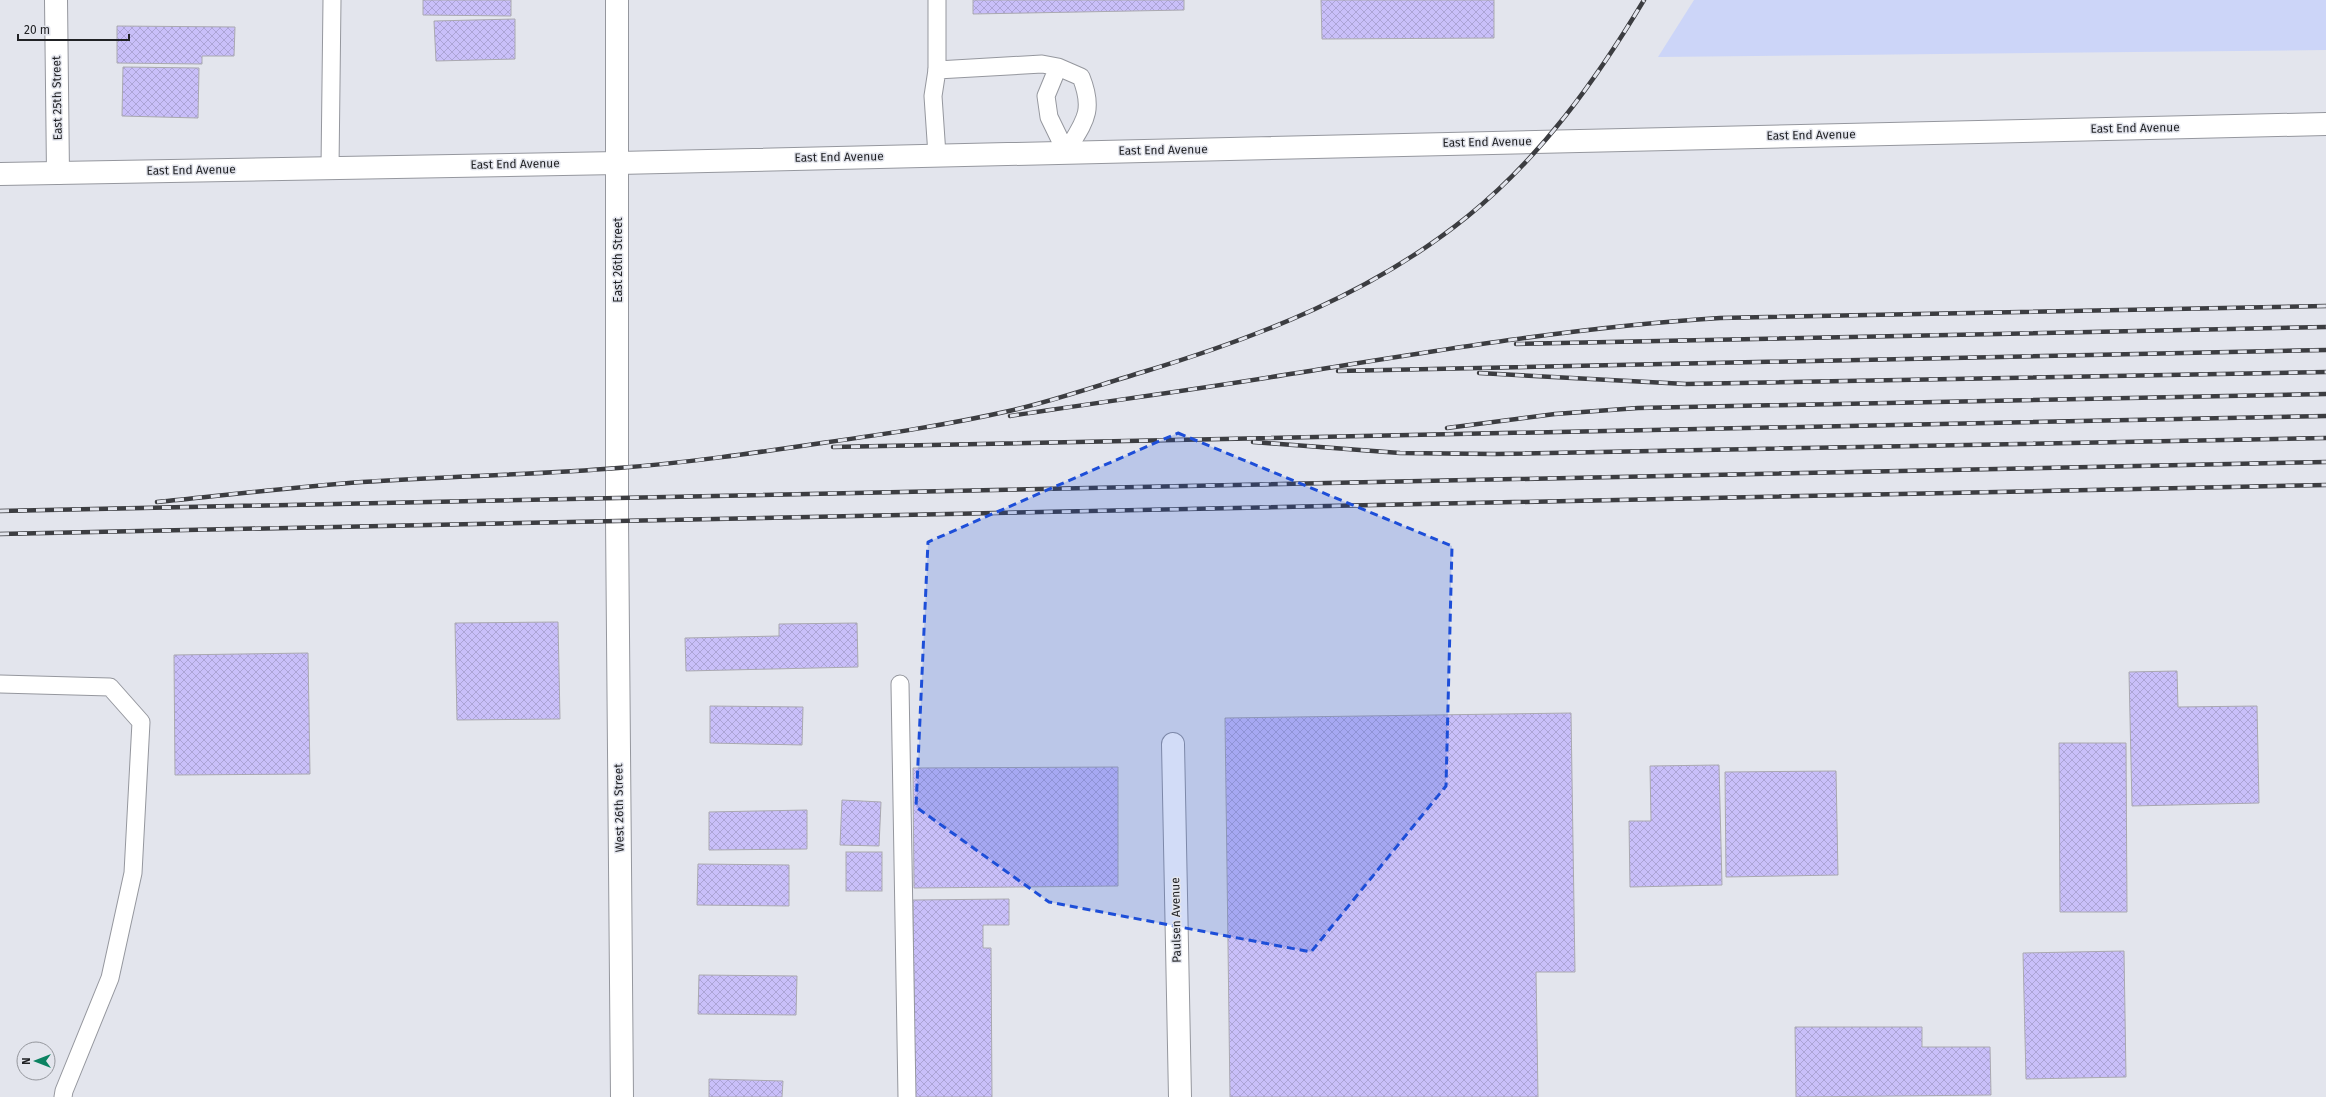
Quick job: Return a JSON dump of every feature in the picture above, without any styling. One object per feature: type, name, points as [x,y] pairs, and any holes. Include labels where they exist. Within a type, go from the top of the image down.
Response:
[{"type":"street","name":"East 25th Street","points":[[56,0],[58,173]]},
{"type":"street","name":"East 26th Street","points":[[617,0],[617,520]]},
{"type":"street","name":"East End Avenue","points":[[0,174],[618,162],[2326,124]]},
{"type":"street","name":"West 26th Street","points":[[617,520],[622,1097]]},
{"type":"street","name":"Paulsen Avenue","points":[[1173,744],[1180,1097]]},
{"type":"lane","points":[[330,168],[332,0]]},
{"type":"lane","points":[[937,0],[937,70],[933,96],[937,155]]},
{"type":"lane","points":[[937,70],[1042,64],[1058,67],[1081,77],[1088,95],[1085,120],[1066,152]]},
{"type":"lane","points":[[1058,67],[1046,96],[1049,117],[1066,152]]},
{"type":"lane","points":[[0,684],[110,687],[141,722],[133,873],[110,978],[64,1091],[64,1097]]},
{"type":"lane","points":[[900,684],[906,1097]]},
{"type":"highlighted area","points":[[1178,433],[1452,546],[1446,786],[1311,952],[1049,902],[916,807],[928,542]]},
{"type":"shaded area","points":[[1694,0],[2326,0],[2326,50],[1658,57]]},
{"type":"building","points":[[423,0],[511,0],[511,16],[423,15]]},
{"type":"building","points":[[973,0],[1184,0],[1184,10],[973,14]]},
{"type":"building","points":[[1321,0],[1494,0],[1494,38],[1322,39]]},
{"type":"building","points":[[515,19],[515,59],[436,61],[434,21]]},
{"type":"building","points":[[117,26],[235,27],[234,56],[202,56],[202,64],[117,63]]},
{"type":"building","points":[[123,67],[199,68],[198,118],[122,116]]},
{"type":"building","points":[[558,622],[560,719],[457,720],[455,623]]},
{"type":"building","points":[[857,623],[858,667],[686,671],[685,638],[779,636],[779,624]]},
{"type":"building","points":[[308,653],[310,774],[175,775],[174,655]]},
{"type":"building","points":[[2177,671],[2178,707],[2257,706],[2259,803],[2132,806],[2129,672]]},
{"type":"building","points":[[710,706],[803,707],[802,745],[710,743]]},
{"type":"building","points":[[1571,713],[1575,972],[1536,972],[1538,1097],[1230,1097],[1225,718]]},
{"type":"building","points":[[2059,743],[2126,743],[2127,912],[2060,912]]},
{"type":"building","points":[[1719,765],[1722,885],[1630,887],[1629,821],[1651,821],[1650,766]]},
{"type":"building","points":[[1118,767],[1118,886],[914,888],[913,768]]},
{"type":"building","points":[[1836,771],[1838,875],[1726,877],[1725,772]]},
{"type":"building","points":[[842,800],[881,802],[879,846],[840,845]]},
{"type":"building","points":[[807,810],[807,849],[709,850],[709,812]]},
{"type":"building","points":[[846,852],[882,852],[882,891],[846,891]]},
{"type":"building","points":[[698,864],[789,865],[789,906],[697,905]]},
{"type":"building","points":[[1009,899],[1009,925],[983,925],[983,948],[991,948],[992,1097],[915,1097],[913,900]]},
{"type":"building","points":[[2124,951],[2126,1077],[2026,1079],[2023,953]]},
{"type":"building","points":[[699,975],[797,976],[796,1015],[698,1014]]},
{"type":"building","points":[[1795,1027],[1922,1027],[1922,1047],[1990,1047],[1991,1095],[1796,1097]]},
{"type":"building","points":[[709,1079],[783,1081],[782,1097],[709,1097]]},
{"type":"railway","points":[[157,502],[362,482],[618,468],[746,454],[869,436],[962,421],[1026,407],[1060,398],[1229,344],[1272,328],[1354,290],[1393,268],[1432,243],[1468,216],[1520,169],[1543,143],[1607,59],[1644,0]]},
{"type":"railway","points":[[1010,416],[1216,386],[1501,341],[1610,327],[1665,322],[1720,318],[2326,306]]},
{"type":"railway","points":[[1516,344],[2326,327]]},
{"type":"railway","points":[[1338,371],[2326,350]]},
{"type":"railway","points":[[1479,373],[1686,384],[2326,372]]},
{"type":"railway","points":[[1447,428],[1555,414],[1638,408],[2326,394]]},
{"type":"railway","points":[[833,447],[2326,416]]},
{"type":"railway","points":[[1253,442],[1400,453],[1496,454],[2326,438]]},
{"type":"railway","points":[[0,511],[2326,462]]},
{"type":"railway","points":[[0,534],[2326,485]]}]
